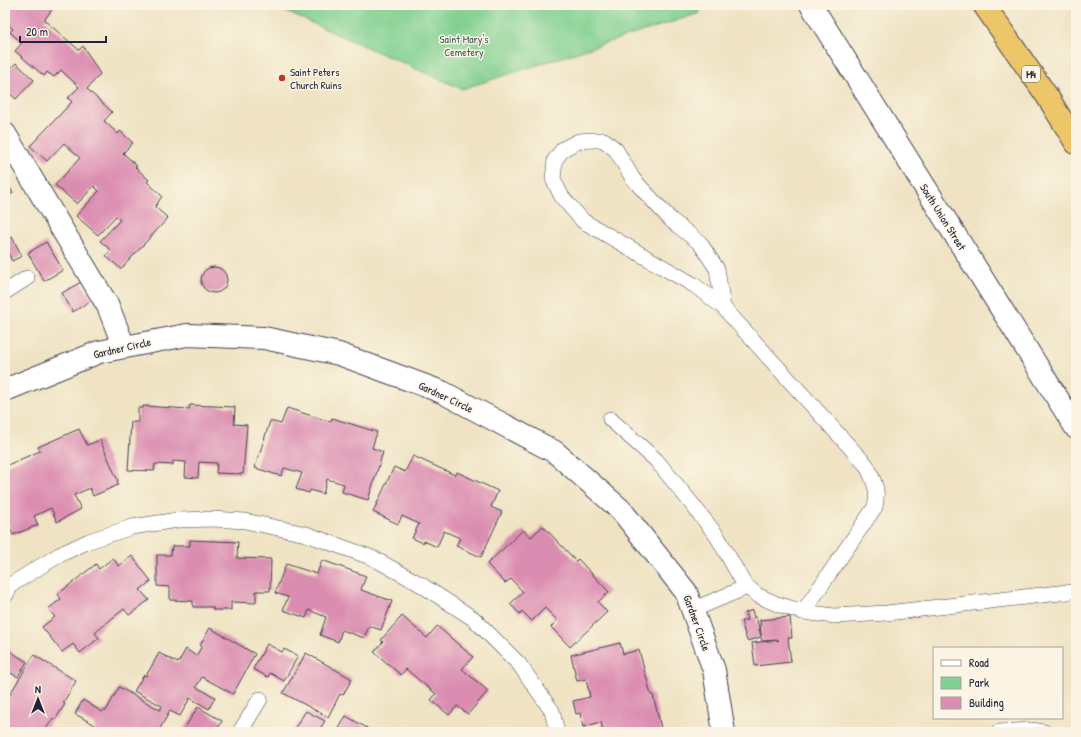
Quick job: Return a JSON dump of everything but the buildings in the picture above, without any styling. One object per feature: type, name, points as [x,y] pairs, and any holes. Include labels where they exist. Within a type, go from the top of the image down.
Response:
[{"type":"highway","name":"M4","points":[[984,5],[1046,96],[1076,144]]},
{"type":"street","name":"South Union Street","points":[[811,5],[1076,428]]},
{"type":"street","points":[[5,134],[108,306],[124,347]]},
{"type":"street","name":"Gardner Circle","points":[[5,390],[99,352],[187,335],[264,338],[339,354],[442,392],[555,452],[621,510],[686,592],[714,670],[724,732]]},
{"type":"lane","points":[[723,307],[717,268],[713,262],[700,243],[671,220],[633,179],[616,150],[604,140],[579,141],[563,150],[555,160],[552,179],[562,197],[583,221],[694,285],[723,307],[867,466],[875,484],[877,495],[875,507],[803,612]]},
{"type":"lane","points":[[5,292],[27,278]]},
{"type":"lane","points":[[610,419],[656,460],[688,499],[716,536],[744,584],[757,595],[777,604],[803,612],[834,616],[887,613],[1068,592]]},
{"type":"lane","points":[[7,587],[59,555],[89,541],[132,526],[178,520],[213,519],[245,521],[306,534],[373,558],[420,584],[474,619],[519,664],[552,711],[557,732]]},
{"type":"lane","points":[[692,610],[747,587]]},
{"type":"lane","points":[[240,732],[260,699]]},
{"type":"lane","points":[[999,732],[1031,730],[1044,732]]},
{"type":"green space","name":"Saint Mary's Cemetery","points":[[271,5],[695,5],[700,13],[462,89]]},
{"type":"place","name":"Saint Peters Church Ruins","points":[[282,78]]}]
